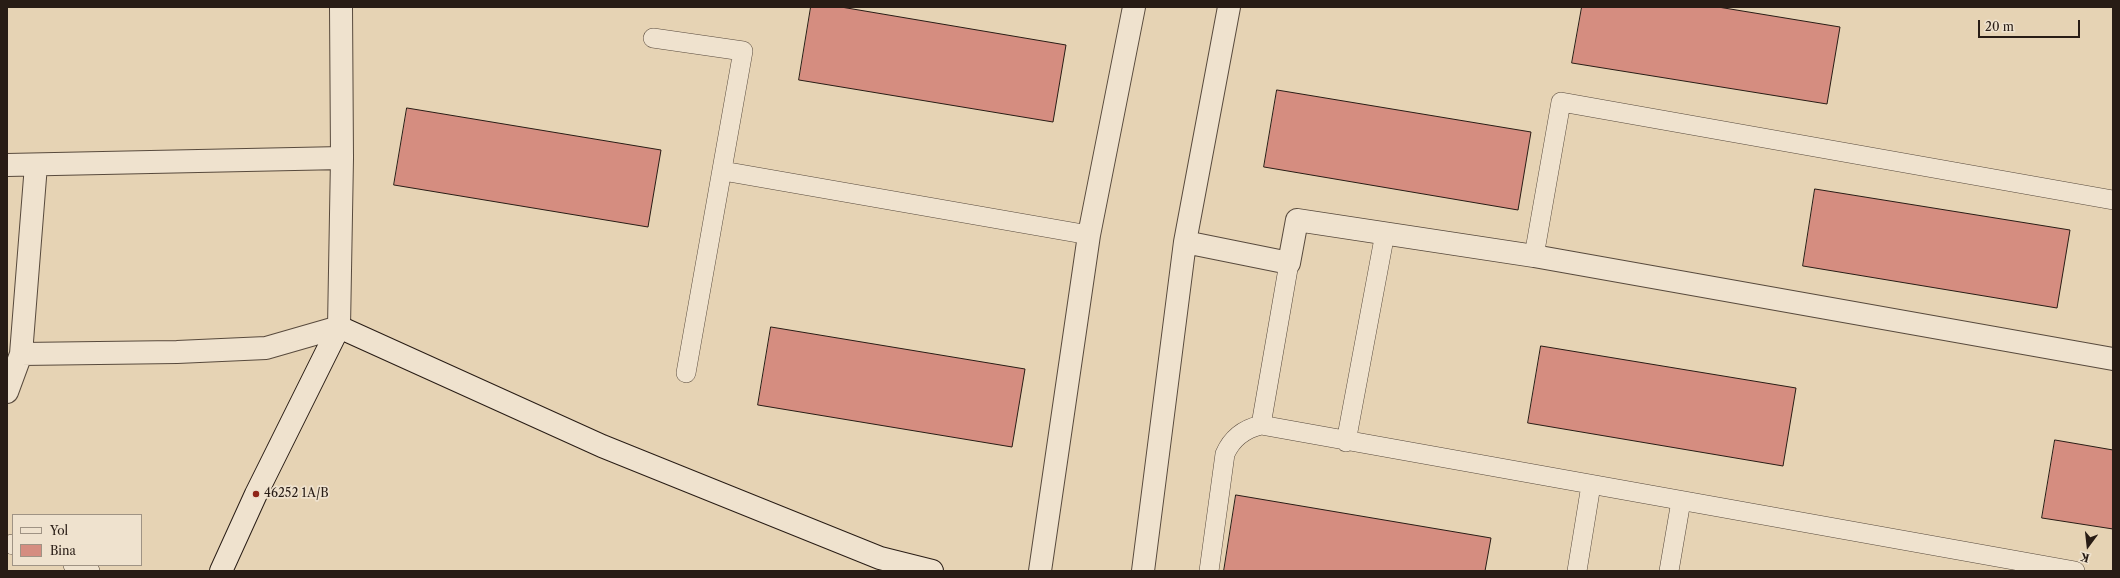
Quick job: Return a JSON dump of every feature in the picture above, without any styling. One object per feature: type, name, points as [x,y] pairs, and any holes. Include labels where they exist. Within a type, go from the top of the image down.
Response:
[{"type":"street","points":[[221,571],[256,494],[339,327],[342,158],[341,7]]},
{"type":"street","points":[[1040,571],[1089,235],[1134,7]]},
{"type":"street","points":[[1143,571],[1185,242],[1228,7]]},
{"type":"street","points":[[7,165],[342,158]]},
{"type":"street","points":[[7,392],[21,354],[36,165]]},
{"type":"street","points":[[1185,242],[1289,263],[1297,220],[1534,256],[2113,359]]},
{"type":"street","points":[[21,354],[177,352],[266,348],[339,327],[602,446],[880,558],[932,571]]},
{"type":"lane","points":[[653,38],[742,51],[723,171],[686,373]]},
{"type":"lane","points":[[1534,256],[1561,102],[2113,200]]},
{"type":"lane","points":[[723,171],[1089,235]]},
{"type":"lane","points":[[1346,442],[1385,233]]},
{"type":"lane","points":[[1261,425],[1289,263]]},
{"type":"lane","points":[[1209,571],[1225,454],[1229,446],[1242,432],[1261,425],[1346,442],[2075,571]]},
{"type":"lane","points":[[1577,571],[1590,485]]},
{"type":"lane","points":[[1669,571],[1681,501]]},
{"type":"lane","points":[[76,566],[90,571]]},
{"type":"building","points":[[811,7],[841,7],[1066,45],[1053,122],[799,80]]},
{"type":"building","points":[[1582,7],[1718,7],[1840,27],[1827,104],[1572,63]]},
{"type":"building","points":[[1277,90],[1531,132],[1518,210],[1264,167]]},
{"type":"building","points":[[407,108],[661,150],[648,227],[394,185]]},
{"type":"building","points":[[1815,189],[2070,230],[2057,308],[1803,266]]},
{"type":"building","points":[[771,327],[1025,369],[1012,447],[758,405]]},
{"type":"building","points":[[1541,346],[1796,388],[1783,466],[1528,423]]},
{"type":"building","points":[[2055,440],[2113,450],[2113,529],[2042,518]]},
{"type":"building","points":[[1236,495],[1491,538],[1485,571],[1224,571]]},
{"type":"place","name":"46252 1A/B","points":[[256,494]]}]
